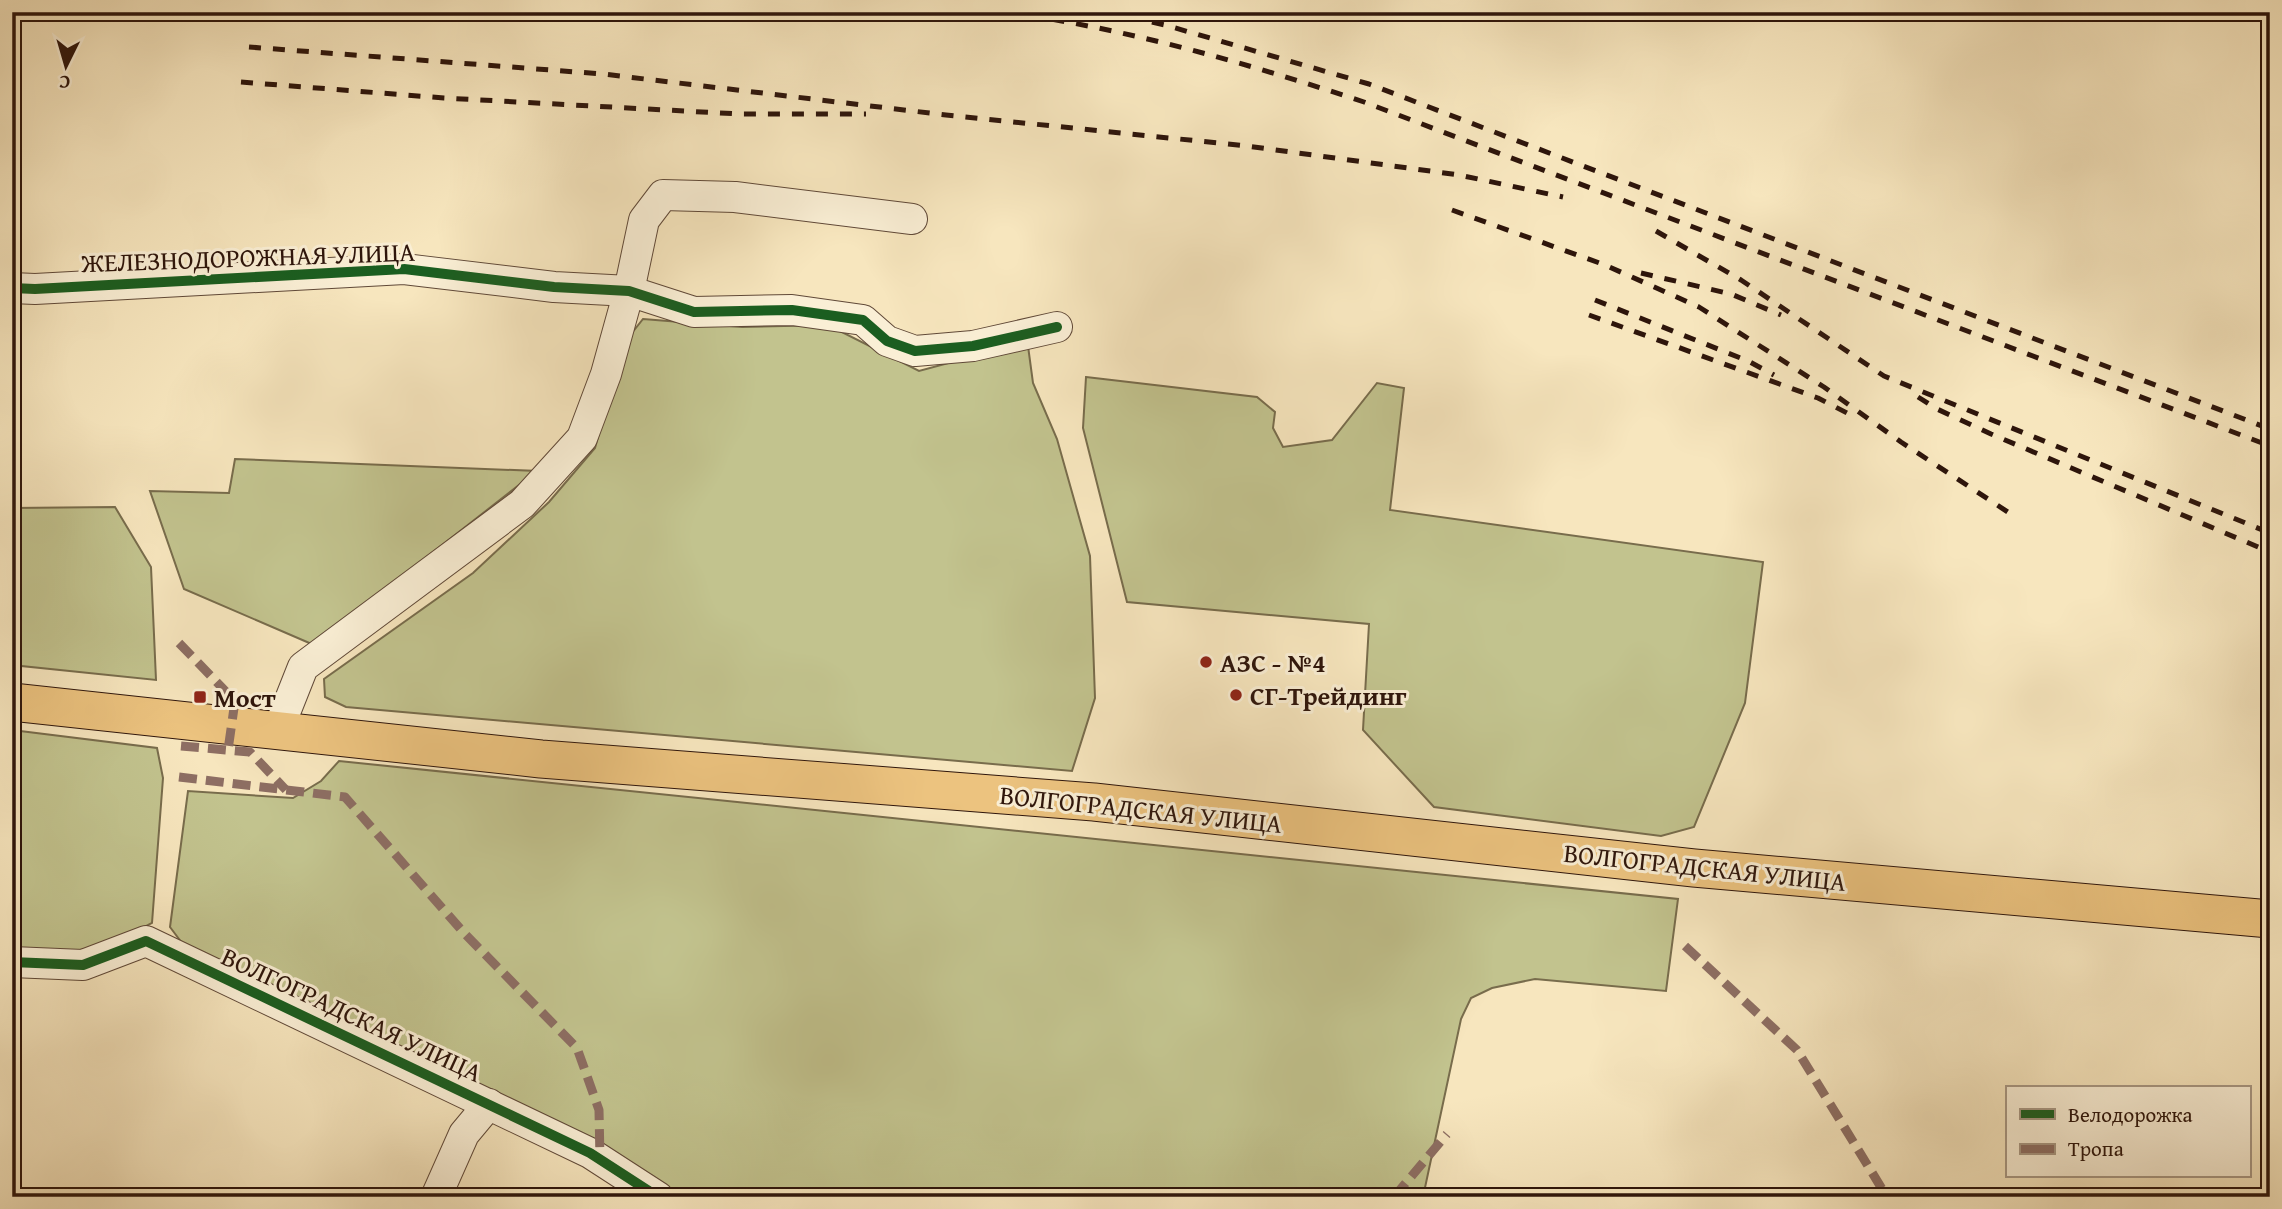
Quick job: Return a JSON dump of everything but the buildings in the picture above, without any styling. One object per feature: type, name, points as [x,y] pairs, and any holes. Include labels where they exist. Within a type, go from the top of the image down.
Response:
[{"type":"main road","name":"ВОЛГОГРАДСКАЯ УЛИЦА","points":[[12,702],[541,758],[1094,802],[1694,868],[2270,919]]},
{"type":"street","points":[[278,730],[303,667],[522,504],[582,438],[606,374],[629,291],[644,220],[663,195],[735,197],[912,219]]},
{"type":"street","name":"ЖЕЛЕЗНОДОРОЖНАЯ УЛИЦА","points":[[12,288],[35,289],[404,269],[554,287],[629,291],[694,312],[792,310],[863,320],[887,341],[915,351],[972,346],[1057,327]]},
{"type":"street","name":"ВОЛГОГРАДСКАЯ УЛИЦА","points":[[12,962],[83,965],[146,941],[590,1153],[658,1197]]},
{"type":"street","points":[[436,1197],[464,1134],[489,1104]]},
{"type":"green space","points":[[643,319],[742,327],[828,325],[919,371],[982,354],[1028,346],[1033,383],[1057,439],[1090,556],[1095,698],[1072,771],[346,707],[325,697],[324,679],[473,573],[549,502],[595,448],[624,343]]},
{"type":"green space","points":[[1086,377],[1257,397],[1275,412],[1273,428],[1283,447],[1332,440],[1377,383],[1404,388],[1390,510],[1763,562],[1745,703],[1694,827],[1661,836],[1434,807],[1363,730],[1369,624],[1127,602],[1083,428]]},
{"type":"green space","points":[[235,459],[537,471],[314,645],[184,589],[150,491],[229,493]]},
{"type":"green space","points":[[115,507],[151,567],[156,680],[12,665],[12,508]]},
{"type":"green space","points":[[12,730],[157,748],[163,778],[152,923],[122,939],[76,956],[12,953]]},
{"type":"green space","points":[[339,761],[1678,899],[1666,991],[1535,979],[1492,988],[1471,998],[1461,1019],[1423,1197],[684,1197],[544,1121],[188,951],[170,927],[188,791],[293,798],[321,781]]},
{"type":"railway","points":[[1005,12],[1097,28],[1187,49],[1364,102],[2270,446]]},
{"type":"railway","points":[[1105,12],[1165,25],[1369,84],[2270,429]]},
{"type":"railway","points":[[249,47],[603,74],[946,115],[1247,146],[1459,175],[1563,197]]},
{"type":"railway","points":[[241,82],[444,98],[739,114],[866,114]]},
{"type":"railway","points":[[1452,210],[1605,265],[1699,307],[1824,387],[1901,442],[2017,518]]},
{"type":"railway","points":[[1656,231],[1741,280],[1884,376],[2270,533]]},
{"type":"railway","points":[[1641,273],[1731,294],[1781,315]]},
{"type":"railway","points":[[1595,300],[1748,361],[1774,375]]},
{"type":"railway","points":[[1589,315],[1818,398],[1849,414]]},
{"type":"railway","points":[[1918,397],[1937,409],[1991,434],[2270,552]]},
{"type":"marked path","points":[[179,643],[235,701],[228,750]]},
{"type":"marked path","points":[[181,746],[250,752],[286,790]]},
{"type":"marked path","points":[[179,777],[345,797],[464,933],[577,1048],[599,1110],[600,1160]]},
{"type":"marked path","points":[[1685,946],[1797,1050],[1887,1197]]},
{"type":"marked path","points":[[1394,1197],[1447,1134]]},
{"type":"cycle path","points":[[12,288],[35,289],[404,269],[554,287],[629,291],[694,312],[792,310],[863,320],[887,341],[915,351],[973,346],[1057,327]]},
{"type":"cycle path","points":[[12,962],[83,965],[146,941],[590,1153],[658,1197]]},
{"type":"place","name":"АЗС - №4","points":[[1206,662]]},
{"type":"place","name":"СГ-Трейдинг","points":[[1236,695]]},
{"type":"place","name":"Мост","points":[[200,697]]}]
